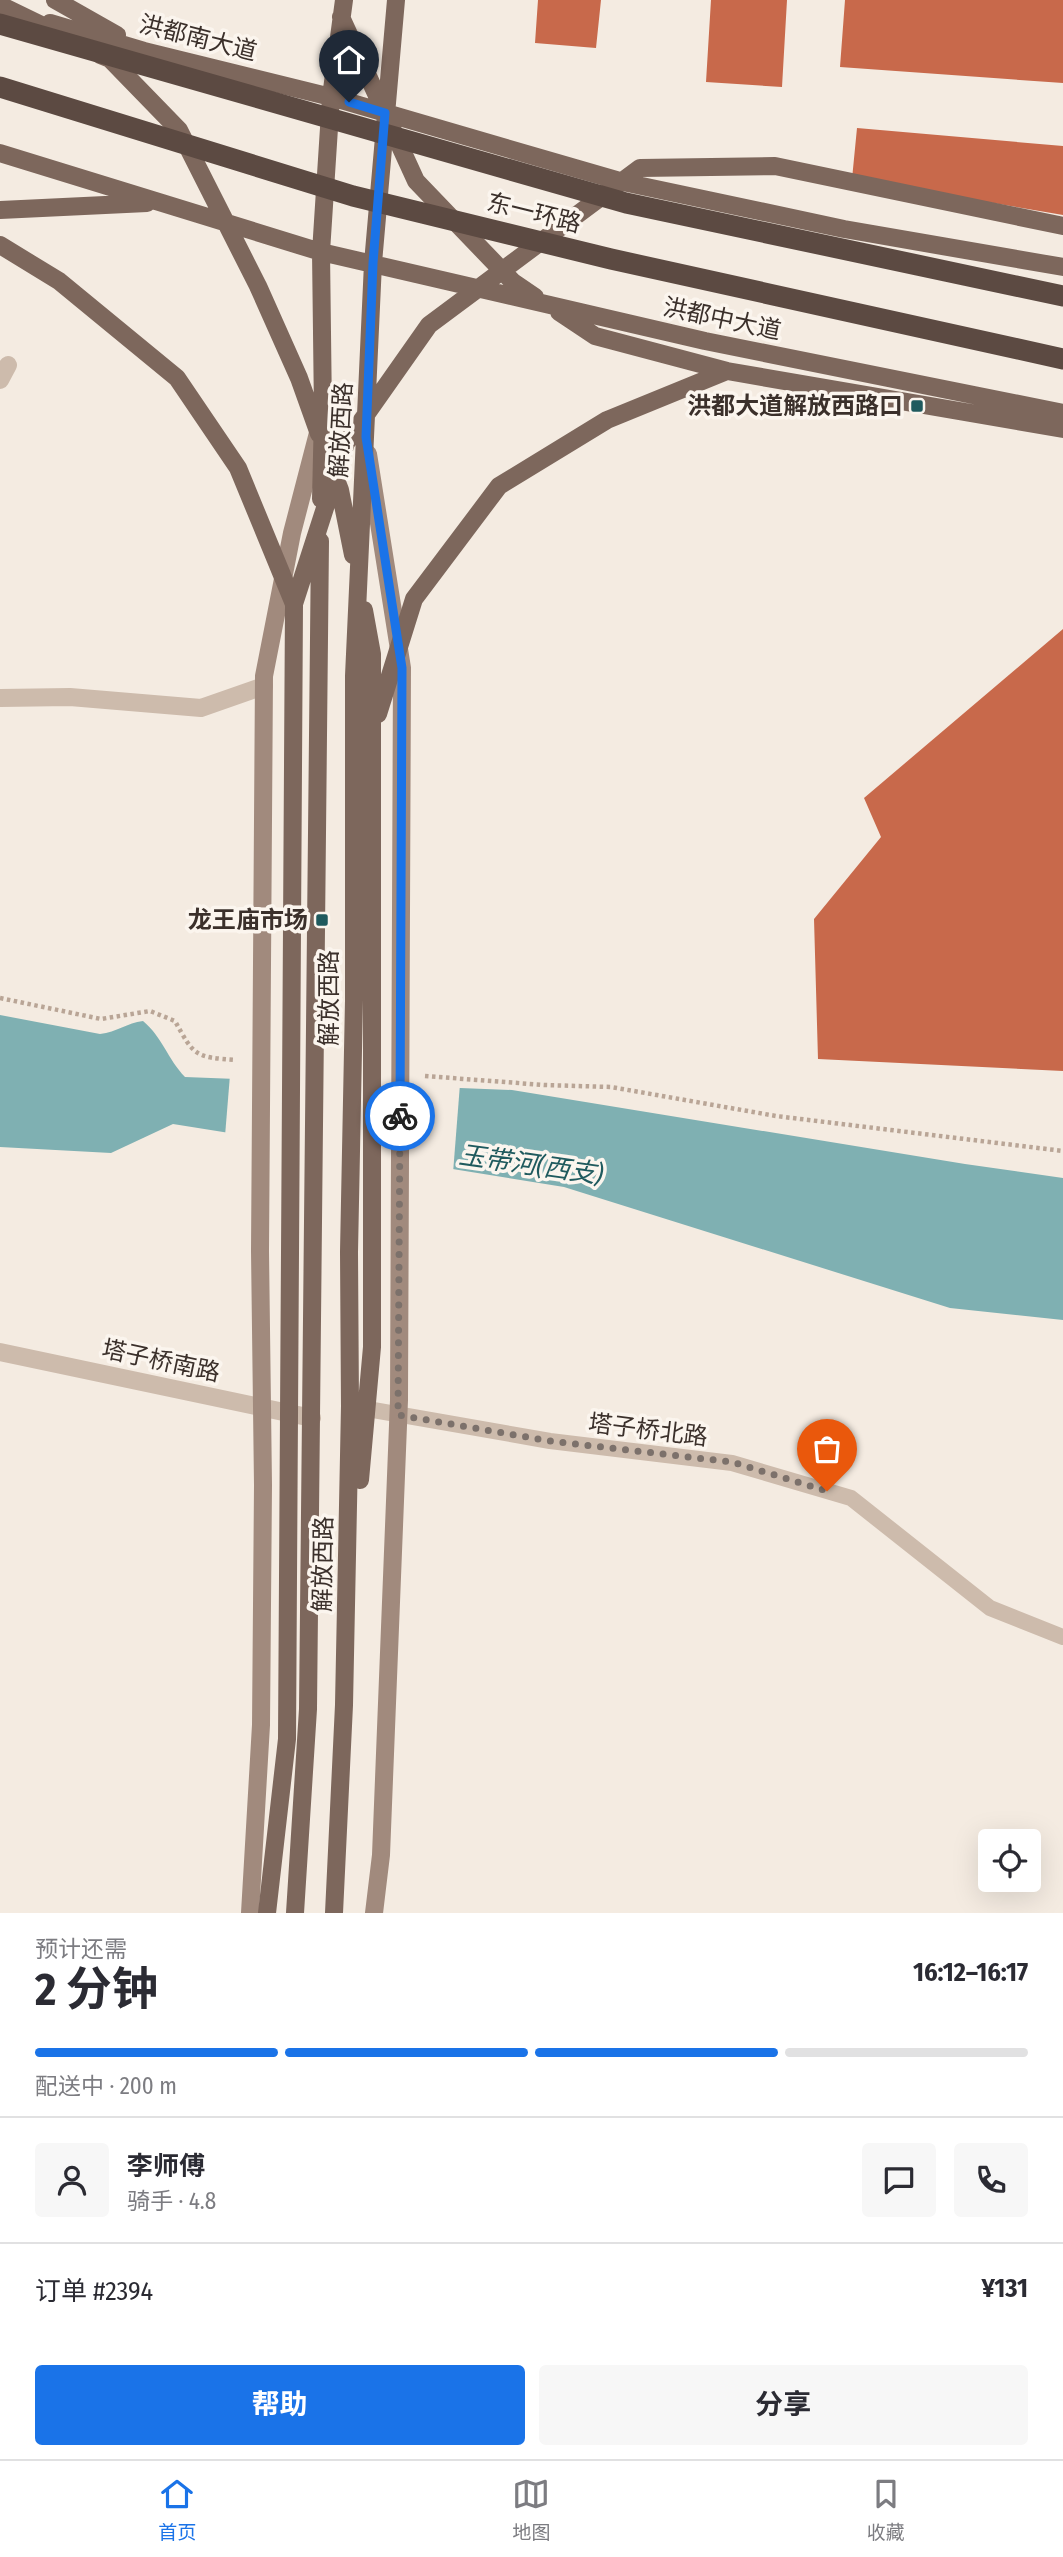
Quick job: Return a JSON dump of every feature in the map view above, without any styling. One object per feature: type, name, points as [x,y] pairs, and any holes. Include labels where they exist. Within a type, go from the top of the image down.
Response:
[{"type":"highway","name":"东一环路","points":[[0,24],[626,203],[1063,296]]},
{"type":"highway","name":"东一环路","points":[[0,87],[353,196],[611,259],[1063,359]]},
{"type":"main road","points":[[55,0],[144,51]]},
{"type":"main road","points":[[342,0],[341,18],[416,181],[513,282],[595,336],[727,370],[1063,429]]},
{"type":"main road","name":"解放西路","points":[[295,1913],[308,1709],[313,1418],[314,1000],[323,413],[321,252],[331,97],[342,0]]},
{"type":"main road","name":"解放西路","points":[[334,1913],[358,1407],[349,1252],[354,1000],[354,676],[373,263],[396,0]]},
{"type":"main road","points":[[0,6],[110,59],[179,130],[258,286],[299,378],[340,490],[372,654],[372,1347],[358,1407]]},
{"type":"main road","name":"洪都南大道","points":[[0,6],[144,51],[385,113]]},
{"type":"main road","points":[[385,113],[623,182],[844,229],[1063,267]]},
{"type":"main road","points":[[0,153],[321,252],[373,263]]},
{"type":"main road","points":[[267,1913],[287,1739],[294,604],[346,443],[429,325],[640,168],[775,166],[1063,226]]},
{"type":"main road","points":[[0,210],[162,202]]},
{"type":"main road","points":[[0,245],[59,281],[177,378],[238,468],[294,604]]},
{"type":"main road","name":"洪都中大道","points":[[373,263],[705,341],[1063,413]]},
{"type":"main road","points":[[372,734],[414,599],[499,486],[607,420],[727,370]]},
{"type":"main road","points":[[250,1913],[261,1725],[260,1251],[264,676],[292,533],[323,413]]},
{"type":"main road","points":[[366,437],[402,668],[398,1415],[381,1854],[374,1913]]},
{"type":"street","points":[[0,698],[69,697],[201,708],[264,686]]},
{"type":"street","name":"塔子桥南路","points":[[0,1352],[313,1418]]},
{"type":"lane","name":"塔子桥北路","points":[[358,1407],[550,1441],[732,1462],[851,1498],[990,1608],[1063,1637]]},
{"type":"path","points":[[0,998],[101,1019],[150,1011],[175,1020],[190,1048],[207,1058],[247,1061]]},
{"type":"path","points":[[422,1075],[544,1085],[611,1087],[776,1116],[1063,1151]]},
{"type":"water","name":"玉带河(西支)","points":[[0,1015],[100,1034],[143,1021],[185,1077],[512,1090],[1063,1178],[1063,1320],[950,1308],[564,1187],[173,1124],[111,1153],[0,1147]]},
{"type":"pier","points":[[230,1075],[460,1084],[453,1173],[225,1136]]},
{"type":"building","points":[[538,0],[601,0],[596,48],[535,43]]},
{"type":"building","points":[[711,0],[787,0],[782,87],[706,82]]},
{"type":"building","points":[[845,0],[1063,0],[1063,83],[840,67]]},
{"type":"building","points":[[857,128],[1063,146],[1063,215],[852,179]]},
{"type":"building","points":[[1063,629],[1063,1071],[818,1059],[814,919],[881,837],[864,798]]},
{"type":"way so far","points":[[400,1116],[398,1415],[550,1441],[732,1462],[827,1491]]},
{"type":"place","name":"洪都大道解放西路口","points":[[917,406]]},
{"type":"place","name":"龙王庙市场","points":[[322,920]]},
{"type":"route","points":[[349,102],[385,113],[373,263],[366,437],[402,668],[400,1116]]}]
